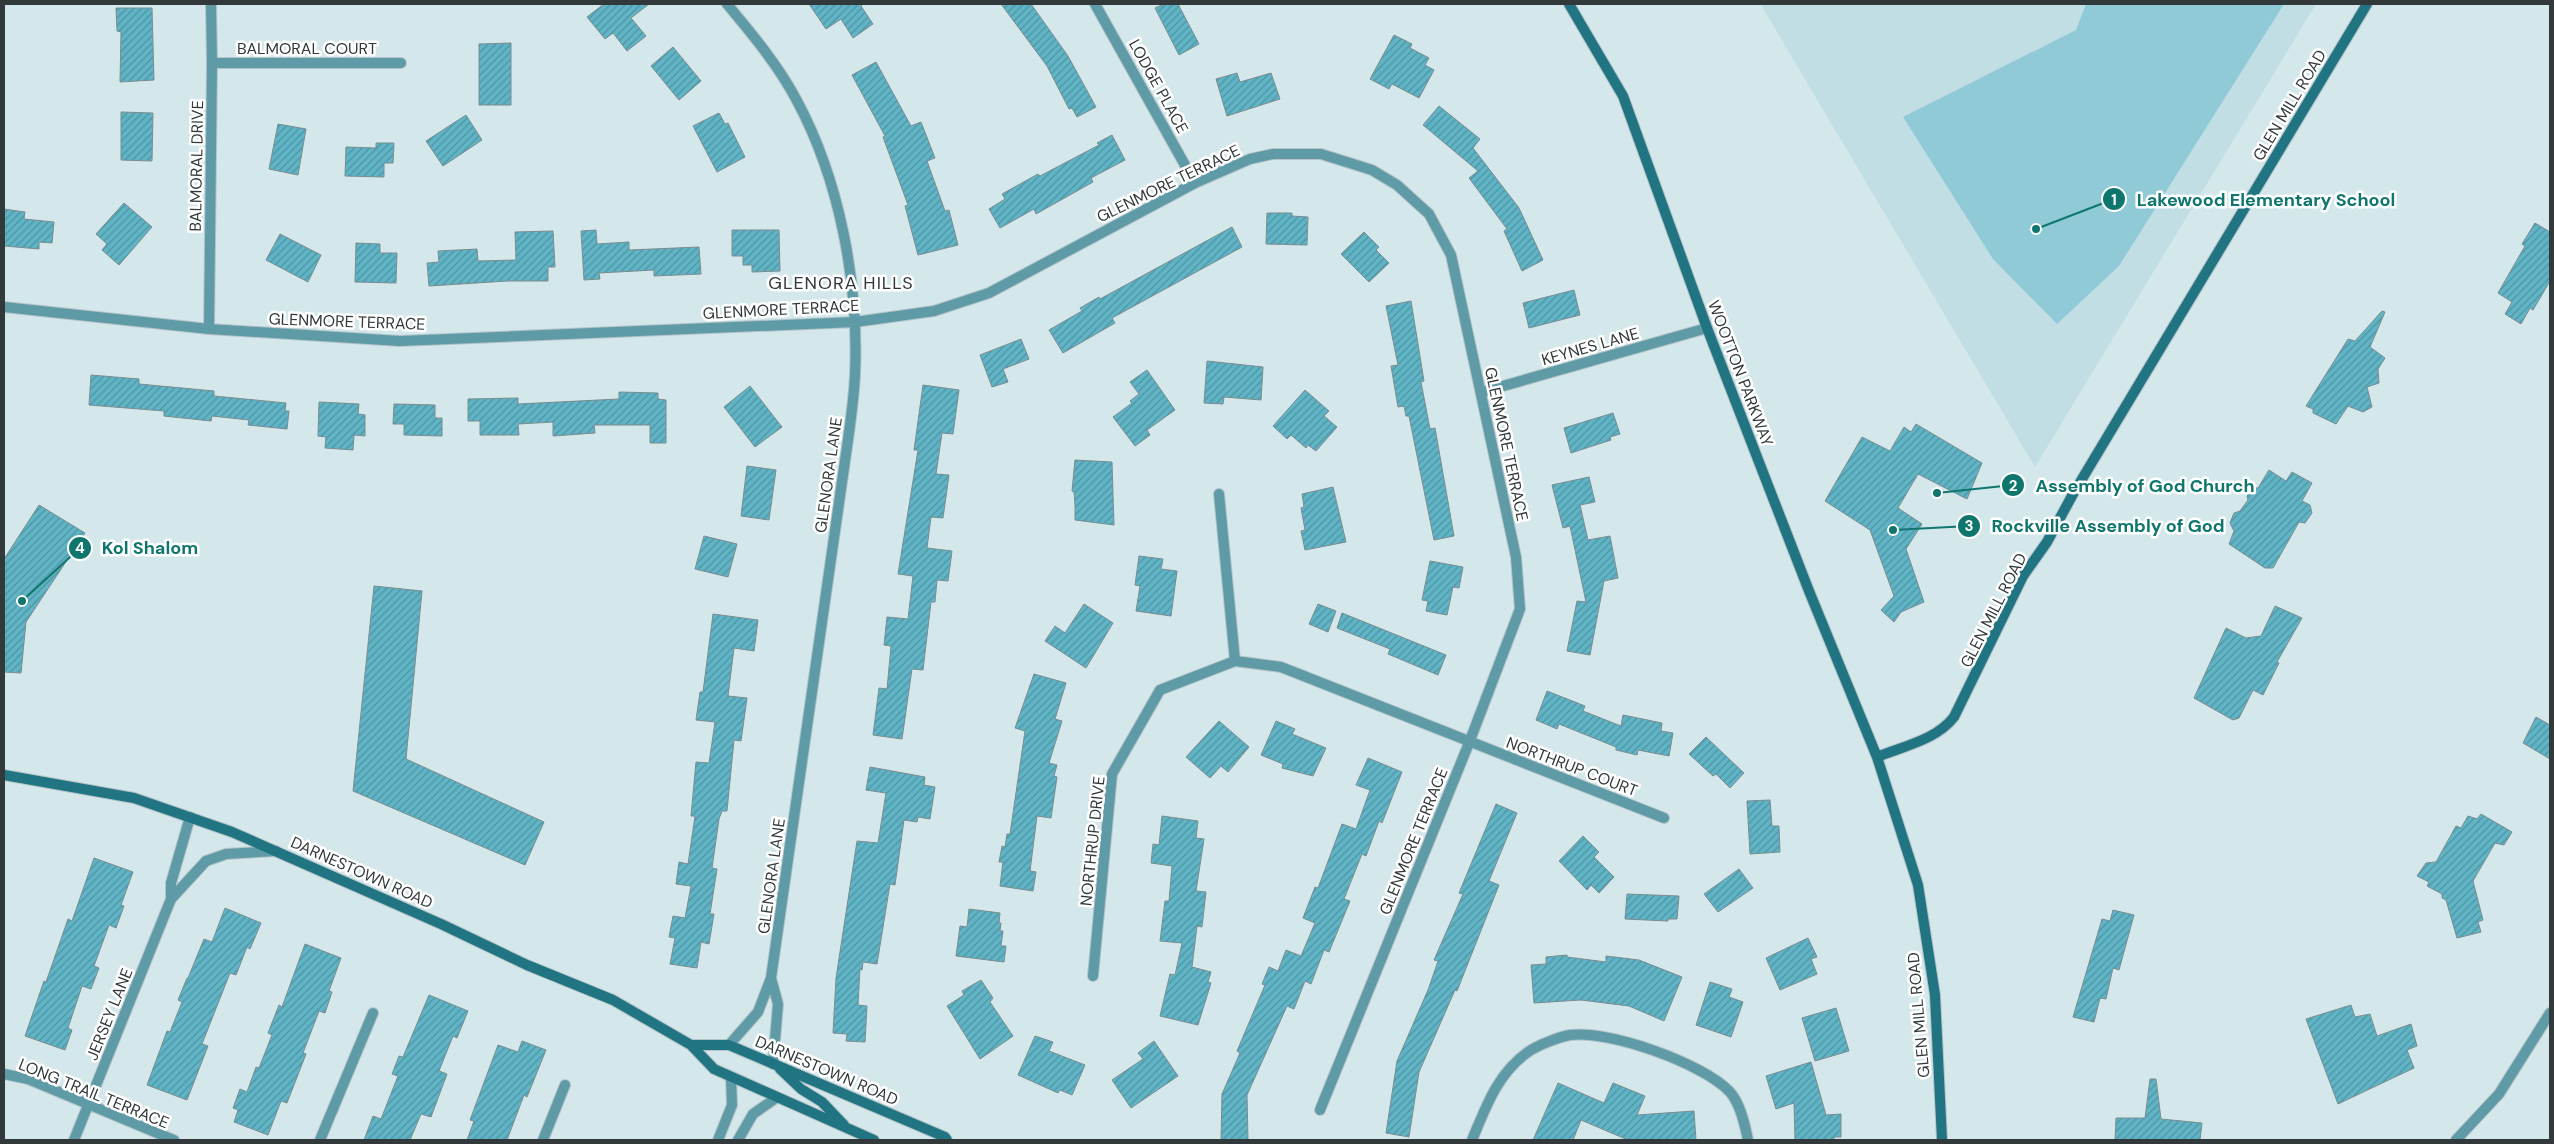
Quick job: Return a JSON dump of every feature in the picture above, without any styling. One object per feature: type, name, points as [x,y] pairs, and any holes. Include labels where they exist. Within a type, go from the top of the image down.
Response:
[{"type":"main road","name":"WOOTTON PARKWAY","points":[[1569,4],[1624,96],[1707,328],[1809,591],[1877,757]]},
{"type":"main road","name":"GLEN MILL ROAD","points":[[1942,1140],[1935,995],[1918,885],[1877,757],[1933,735],[1945,728],[1954,717],[2023,576],[2047,542],[2072,494],[2367,4]]},
{"type":"main road","name":"DARNESTOWN ROAD","points":[[4,775],[134,798],[190,817],[276,851],[527,965],[613,1000],[691,1045],[714,1069],[874,1140]]},
{"type":"main road","name":"DARNESTOWN ROAD","points":[[691,1045],[729,1045],[945,1137],[947,1140]]},
{"type":"main road","points":[[773,1064],[801,1089],[822,1102],[846,1128]]},
{"type":"street","name":"BALMORAL DRIVE","points":[[209,329],[211,4]]},
{"type":"street","name":"GLENORA LANE","points":[[727,4],[764,50],[796,99],[818,148],[841,217],[855,322],[855,376],[848,440],[771,978],[758,1012],[729,1045]]},
{"type":"street","name":"LODGE PLACE","points":[[1095,4],[1195,183]]},
{"type":"street","name":"BALMORAL COURT","points":[[212,63],[401,63]]},
{"type":"street","name":"GLENMORE TERRACE","points":[[4,307],[209,329],[400,341],[855,322],[934,311],[988,293],[1195,183],[1250,159],[1273,154],[1324,155],[1372,170],[1397,185],[1429,214],[1451,255],[1516,557],[1520,609],[1469,742],[1320,1110]]},
{"type":"street","name":"KEYNES LANE","points":[[1482,392],[1707,328]]},
{"type":"street","points":[[1219,494],[1235,661]]},
{"type":"street","name":"NORTHRUP DRIVE","points":[[1093,976],[1112,774],[1160,690],[1235,661],[1281,667],[1469,742]]},
{"type":"street","name":"NORTHRUP COURT","points":[[1469,742],[1664,818]]},
{"type":"street","name":"JERSEY LANE","points":[[171,899],[171,883],[190,817]]},
{"type":"street","name":"JERSEY LANE","points":[[74,1140],[171,899],[206,861],[226,854],[276,851]]},
{"type":"street","name":"GLENORA LANE","points":[[771,978],[778,1004],[773,1064]]},
{"type":"street","points":[[320,1140],[373,1013]]},
{"type":"street","points":[[2456,1140],[2499,1094],[2550,1013]]},
{"type":"street","points":[[1472,1140],[1494,1088],[1504,1072],[1529,1051],[1570,1035],[1608,1037],[1697,1067],[1730,1092],[1744,1124],[1748,1140]]},
{"type":"street","name":"LONG TRAIL TERRACE","points":[[4,1074],[28,1079],[174,1140]]},
{"type":"street","points":[[718,1140],[732,1105],[731,1078]]},
{"type":"street","points":[[543,1140],[565,1085]]},
{"type":"street","points":[[738,1140],[753,1114],[776,1098]]},
{"type":"shaded area","points":[[1757,4],[2316,4],[2035,467],[1761,5]]},
{"type":"shaded area","points":[[2086,4],[2284,4],[2119,266],[2057,324],[1993,259],[1903,117],[2076,30]]},
{"type":"building","points":[[604,4],[649,4],[631,18],[646,36],[627,51],[613,33],[605,39],[587,17]]},
{"type":"building","points":[[809,4],[863,4],[861,6],[873,24],[853,38],[841,19],[826,29]]},
{"type":"building","points":[[1001,4],[1031,4],[1068,56],[1096,107],[1077,117],[1072,108],[1069,109],[1047,66]]},
{"type":"building","points":[[1164,4],[1178,4],[1199,44],[1179,55],[1155,8]]},
{"type":"building","points":[[116,8],[152,8],[154,80],[120,82],[121,32],[117,31]]},
{"type":"building","points":[[1394,35],[1412,44],[1410,48],[1429,58],[1425,65],[1434,70],[1419,98],[1392,84],[1389,89],[1370,79]]},
{"type":"building","points":[[511,43],[511,105],[479,105],[479,44]]},
{"type":"building","points":[[673,47],[701,81],[679,100],[651,66]]},
{"type":"building","points":[[876,62],[911,126],[921,122],[935,158],[927,161],[945,211],[949,210],[958,245],[918,255],[905,206],[908,205],[883,137],[885,136],[852,75]]},
{"type":"building","points":[[1237,73],[1240,82],[1271,73],[1280,99],[1227,116],[1216,79]]},
{"type":"building","points":[[1439,106],[1480,139],[1473,148],[1519,208],[1543,260],[1522,271],[1504,231],[1507,229],[1469,178],[1478,171],[1423,125]]},
{"type":"building","points":[[121,112],[153,113],[152,161],[121,160]]},
{"type":"building","points":[[719,113],[725,124],[728,123],[745,157],[717,172],[693,126]]},
{"type":"building","points":[[466,115],[482,140],[443,166],[426,141]]},
{"type":"building","points":[[278,124],[306,129],[298,175],[269,169]]},
{"type":"building","points":[[1112,135],[1125,160],[1091,178],[1093,182],[1036,214],[1034,209],[1000,228],[989,209],[1005,199],[1002,194],[1038,174],[1040,176],[1099,145],[1097,143]]},
{"type":"building","points":[[376,143],[394,143],[393,163],[384,163],[384,177],[345,176],[346,147],[376,148]]},
{"type":"building","points":[[124,203],[152,227],[119,265],[102,250],[107,244],[96,234]]},
{"type":"building","points":[[4,209],[25,212],[24,219],[54,222],[52,243],[39,242],[39,249],[4,246]]},
{"type":"building","points":[[1267,213],[1292,213],[1292,216],[1308,217],[1307,245],[1266,244]]},
{"type":"building","points":[[2535,223],[2550,232],[2550,281],[2533,310],[2530,308],[2521,324],[2505,314],[2512,302],[2498,293],[2525,246],[2522,244]]},
{"type":"building","points":[[1232,227],[1242,247],[1112,318],[1115,323],[1063,353],[1049,330],[1082,311],[1080,308],[1099,297],[1100,299]]},
{"type":"building","points":[[596,230],[597,244],[629,242],[629,250],[699,247],[701,274],[654,276],[654,270],[599,273],[600,279],[584,280],[581,231]]},
{"type":"building","points":[[732,230],[779,230],[780,271],[752,272],[752,265],[743,265],[743,256],[732,256]]},
{"type":"building","points":[[553,231],[555,267],[548,267],[548,281],[508,281],[429,286],[427,263],[439,262],[438,251],[477,249],[478,261],[516,260],[515,232]]},
{"type":"building","points":[[1364,232],[1379,247],[1376,250],[1389,263],[1369,282],[1341,254]]},
{"type":"building","points":[[280,234],[321,255],[308,282],[266,260]]},
{"type":"building","points":[[356,243],[380,244],[380,253],[397,253],[396,283],[355,282]]},
{"type":"building","points":[[1574,290],[1580,315],[1529,328],[1523,303]]},
{"type":"building","points":[[1411,301],[1424,381],[1421,382],[1430,429],[1435,428],[1454,536],[1434,540],[1409,416],[1406,416],[1404,406],[1398,407],[1391,366],[1398,365],[1386,306]]},
{"type":"building","points":[[2382,311],[2385,312],[2370,347],[2385,358],[2378,369],[2379,383],[2367,387],[2372,407],[2363,412],[2348,406],[2336,424],[2313,413],[2313,409],[2306,406],[2348,339],[2355,341]]},
{"type":"building","points":[[1021,339],[1029,359],[1003,369],[1008,382],[992,387],[980,355]]},
{"type":"building","points":[[1207,361],[1263,367],[1261,400],[1224,397],[1223,404],[1204,403]]},
{"type":"building","points":[[1147,370],[1175,410],[1147,430],[1150,435],[1135,446],[1113,417],[1132,403],[1130,401],[1139,394],[1130,382]]},
{"type":"building","points":[[91,375],[139,379],[139,384],[214,391],[214,396],[286,403],[285,411],[289,411],[287,429],[248,425],[249,420],[212,416],[211,421],[164,416],[164,411],[89,405]]},
{"type":"building","points":[[923,385],[959,390],[953,434],[942,433],[936,474],[949,475],[943,518],[931,517],[927,548],[952,551],[948,581],[937,580],[935,602],[931,602],[923,670],[912,669],[902,739],[873,735],[879,688],[887,689],[891,646],[884,645],[887,617],[908,619],[913,576],[898,574],[918,450],[914,450]]},
{"type":"building","points":[[750,386],[782,427],[755,447],[724,407]]},
{"type":"building","points":[[1305,390],[1329,411],[1324,416],[1337,427],[1316,451],[1308,445],[1306,448],[1291,435],[1287,439],[1273,426]]},
{"type":"building","points":[[619,392],[658,393],[658,399],[666,400],[666,443],[650,443],[650,425],[594,425],[595,433],[553,436],[553,422],[518,424],[519,435],[480,435],[480,421],[468,421],[468,399],[518,398],[518,404],[619,399]]},
{"type":"building","points":[[319,402],[359,404],[358,414],[365,415],[365,436],[354,435],[353,450],[325,448],[326,437],[318,436]]},
{"type":"building","points":[[394,404],[435,405],[435,418],[442,418],[442,436],[404,435],[404,424],[393,424]]},
{"type":"building","points":[[1613,413],[1620,434],[1610,437],[1611,440],[1571,453],[1564,428]]},
{"type":"building","points":[[1916,424],[1982,463],[1967,499],[1918,474],[1898,508],[1922,524],[1906,549],[1924,602],[1901,612],[1894,622],[1881,610],[1894,596],[1870,530],[1825,501],[1862,437],[1890,451],[1904,427],[1911,432]]},
{"type":"building","points":[[1075,460],[1112,462],[1114,525],[1075,520],[1074,492],[1072,491]]},
{"type":"building","points":[[747,466],[776,470],[769,520],[741,516]]},
{"type":"building","points":[[2269,470],[2286,481],[2292,472],[2312,483],[2302,501],[2310,505],[2312,513],[2305,523],[2299,522],[2273,568],[2265,568],[2229,544],[2234,531],[2230,523],[2234,513],[2240,511],[2248,500],[2247,496],[2252,488],[2258,488]]},
{"type":"building","points":[[1589,477],[1595,502],[1580,505],[1588,540],[1610,536],[1618,578],[1604,581],[1590,655],[1567,651],[1577,601],[1586,602],[1570,526],[1563,528],[1552,485]]},
{"type":"building","points":[[1333,487],[1346,542],[1305,550],[1301,531],[1305,530],[1301,508],[1304,507],[1302,494]]},
{"type":"building","points":[[39,505],[85,533],[26,622],[21,673],[4,672],[4,559]]},
{"type":"building","points":[[704,536],[737,544],[728,577],[695,569]]},
{"type":"building","points":[[1139,556],[1163,559],[1161,569],[1177,571],[1171,616],[1136,611],[1140,586],[1135,585]]},
{"type":"building","points":[[1430,561],[1463,567],[1459,588],[1453,587],[1447,615],[1426,611],[1428,601],[1422,600]]},
{"type":"building","points":[[374,586],[422,591],[406,759],[544,822],[525,865],[353,791]]},
{"type":"building","points":[[1084,604],[1113,623],[1086,668],[1045,641],[1055,626],[1065,633]]},
{"type":"building","points":[[1318,604],[1336,611],[1328,632],[1309,624]]},
{"type":"building","points":[[2275,606],[2302,618],[2277,662],[2279,663],[2263,695],[2253,690],[2239,718],[2233,720],[2194,698],[2226,628],[2246,638],[2261,636]]},
{"type":"building","points":[[1342,613],[1446,655],[1438,675],[1388,654],[1390,649],[1337,628]]},
{"type":"building","points":[[713,614],[758,620],[754,651],[734,648],[728,696],[747,698],[741,741],[734,740],[727,811],[722,811],[719,819],[712,868],[717,869],[710,914],[714,914],[709,944],[701,942],[697,968],[670,964],[675,938],[669,937],[673,916],[685,918],[691,886],[676,884],[679,862],[688,864],[695,816],[691,816],[696,762],[709,763],[715,722],[696,720],[700,692],[703,692]]},
{"type":"building","points":[[1034,674],[1066,683],[1055,719],[1062,721],[1049,763],[1057,765],[1054,776],[1057,777],[1051,818],[1037,816],[1030,871],[1036,872],[1033,891],[1000,886],[1003,862],[999,862],[1002,846],[1005,847],[1007,834],[1010,834],[1025,731],[1015,728]]},
{"type":"building","points":[[1547,691],[1585,706],[1583,711],[1621,726],[1623,715],[1662,723],[1661,731],[1673,733],[1669,756],[1638,750],[1637,755],[1616,750],[1616,747],[1559,724],[1557,729],[1536,720]]},
{"type":"building","points":[[2536,717],[2550,725],[2550,759],[2523,743]]},
{"type":"building","points":[[1219,721],[1249,747],[1228,772],[1221,766],[1210,778],[1186,757]]},
{"type":"building","points":[[1276,721],[1295,729],[1292,734],[1326,748],[1313,776],[1282,768],[1283,764],[1261,755]]},
{"type":"building","points":[[1706,737],[1744,773],[1730,788],[1716,774],[1713,776],[1689,754]]},
{"type":"building","points":[[1368,758],[1402,772],[1382,823],[1379,821],[1366,856],[1362,854],[1344,899],[1350,901],[1329,952],[1324,950],[1311,984],[1305,981],[1294,1009],[1287,1006],[1247,1095],[1248,1140],[1221,1140],[1222,1094],[1240,1053],[1237,1051],[1265,985],[1262,984],[1269,967],[1278,971],[1286,950],[1301,956],[1315,923],[1303,918],[1315,887],[1318,888],[1342,824],[1356,829],[1370,790],[1356,785]]},
{"type":"building","points":[[870,767],[925,777],[924,785],[935,787],[930,819],[918,817],[917,822],[904,820],[895,885],[890,884],[877,964],[863,962],[862,970],[860,969],[858,1005],[867,1006],[865,1042],[846,1041],[847,1034],[833,1033],[836,978],[857,841],[878,843],[886,793],[866,790]]},
{"type":"building","points":[[1770,800],[1772,826],[1779,826],[1780,852],[1750,854],[1747,801]]},
{"type":"building","points":[[1496,804],[1517,813],[1489,881],[1499,885],[1457,991],[1455,990],[1419,1072],[1409,1137],[1386,1133],[1397,1061],[1428,990],[1438,961],[1434,960],[1463,894],[1459,893]]},
{"type":"building","points":[[2481,814],[2512,832],[2504,845],[2495,843],[2473,881],[2483,920],[2478,922],[2481,932],[2457,938],[2446,900],[2442,898],[2442,894],[2427,886],[2429,882],[2417,876],[2426,863],[2436,862],[2456,826],[2461,828],[2468,816],[2477,819]]},
{"type":"building","points":[[1162,816],[1198,821],[1196,838],[1204,839],[1196,891],[1206,892],[1202,927],[1197,926],[1192,967],[1211,972],[1208,982],[1211,983],[1198,1025],[1160,1016],[1170,974],[1175,975],[1182,943],[1160,941],[1165,901],[1169,901],[1172,866],[1151,863],[1153,844],[1159,845]]},
{"type":"building","points":[[1583,836],[1599,852],[1594,857],[1614,877],[1599,893],[1591,885],[1587,890],[1559,861]]},
{"type":"building","points":[[94,858],[133,872],[121,905],[124,906],[116,928],[109,925],[94,966],[99,968],[91,989],[82,986],[68,1028],[72,1030],[65,1050],[25,1036],[68,919],[72,921]]},
{"type":"building","points":[[1739,869],[1753,888],[1718,912],[1704,894]]},
{"type":"building","points":[[1627,894],[1679,896],[1677,919],[1668,919],[1668,921],[1625,919]]},
{"type":"building","points":[[225,908],[261,923],[250,949],[247,947],[236,975],[230,973],[202,1044],[208,1046],[187,1100],[147,1085],[167,1031],[170,1032],[182,1002],[178,1000],[204,939],[212,942]]},
{"type":"building","points":[[969,909],[1000,913],[1000,931],[1003,931],[1001,946],[1006,946],[1004,962],[956,956],[960,926],[967,927]]},
{"type":"building","points":[[2113,910],[2134,915],[2119,970],[2113,968],[2106,999],[2100,998],[2094,1022],[2073,1017],[2102,919],[2110,921]]},
{"type":"building","points":[[1808,938],[1817,957],[1811,959],[1817,974],[1780,990],[1766,958]]},
{"type":"building","points":[[305,944],[341,958],[329,991],[332,992],[325,1013],[319,1011],[303,1053],[306,1054],[287,1103],[281,1101],[268,1135],[234,1122],[238,1110],[233,1108],[240,1089],[247,1092],[256,1067],[259,1068],[272,1035],[268,1033],[279,1005],[282,1007]]},
{"type":"building","points":[[1567,955],[1567,957],[1606,962],[1606,956],[1639,960],[1682,977],[1664,1021],[1629,1006],[1581,1000],[1534,1003],[1531,965],[1546,964],[1546,957]]},
{"type":"building","points":[[981,980],[993,998],[990,1002],[1013,1036],[980,1059],[947,1006],[964,995],[962,991]]},
{"type":"building","points":[[1710,982],[1732,989],[1729,997],[1743,1002],[1731,1037],[1696,1025]]},
{"type":"building","points":[[429,995],[468,1011],[457,1038],[453,1036],[439,1071],[447,1074],[431,1117],[421,1114],[410,1140],[364,1140],[373,1116],[381,1119],[398,1076],[392,1074],[399,1056],[403,1057]]},
{"type":"building","points":[[2351,1005],[2355,1017],[2370,1014],[2377,1036],[2411,1024],[2417,1046],[2407,1050],[2414,1068],[2338,1104],[2306,1019]]},
{"type":"building","points":[[1836,1008],[1849,1051],[1815,1061],[1802,1018]]},
{"type":"building","points":[[1035,1036],[1053,1042],[1049,1051],[1085,1065],[1072,1095],[1060,1090],[1058,1093],[1018,1075]]},
{"type":"building","points":[[522,1041],[546,1050],[527,1097],[524,1095],[507,1140],[467,1140],[474,1121],[470,1120],[498,1045],[518,1052]]},
{"type":"building","points":[[1154,1041],[1178,1076],[1131,1108],[1112,1080],[1143,1059],[1138,1053]]},
{"type":"building","points":[[1811,1062],[1826,1115],[1841,1114],[1841,1137],[1834,1137],[1834,1140],[1795,1140],[1794,1103],[1776,1109],[1766,1076]]},
{"type":"building","points":[[2150,1079],[2156,1079],[2161,1119],[2202,1123],[2200,1140],[2115,1140],[2116,1118],[2145,1118]]},
{"type":"building","points":[[1558,1083],[1604,1103],[1613,1083],[1645,1096],[1637,1115],[1694,1111],[1696,1140],[1628,1140],[1581,1120],[1573,1140],[1533,1140]]},
{"type":"place","name":"Lakewood Elementary School","points":[[2036,229]]},
{"type":"place","name":"Assembly of God Church","points":[[1937,493]]},
{"type":"place","name":"Rockville Assembly of God","points":[[1893,530]]},
{"type":"place","name":"Kol Shalom","points":[[22,601]]},
{"type":"district","name":"GLENORA HILLS","points":[[841,283]]}]
